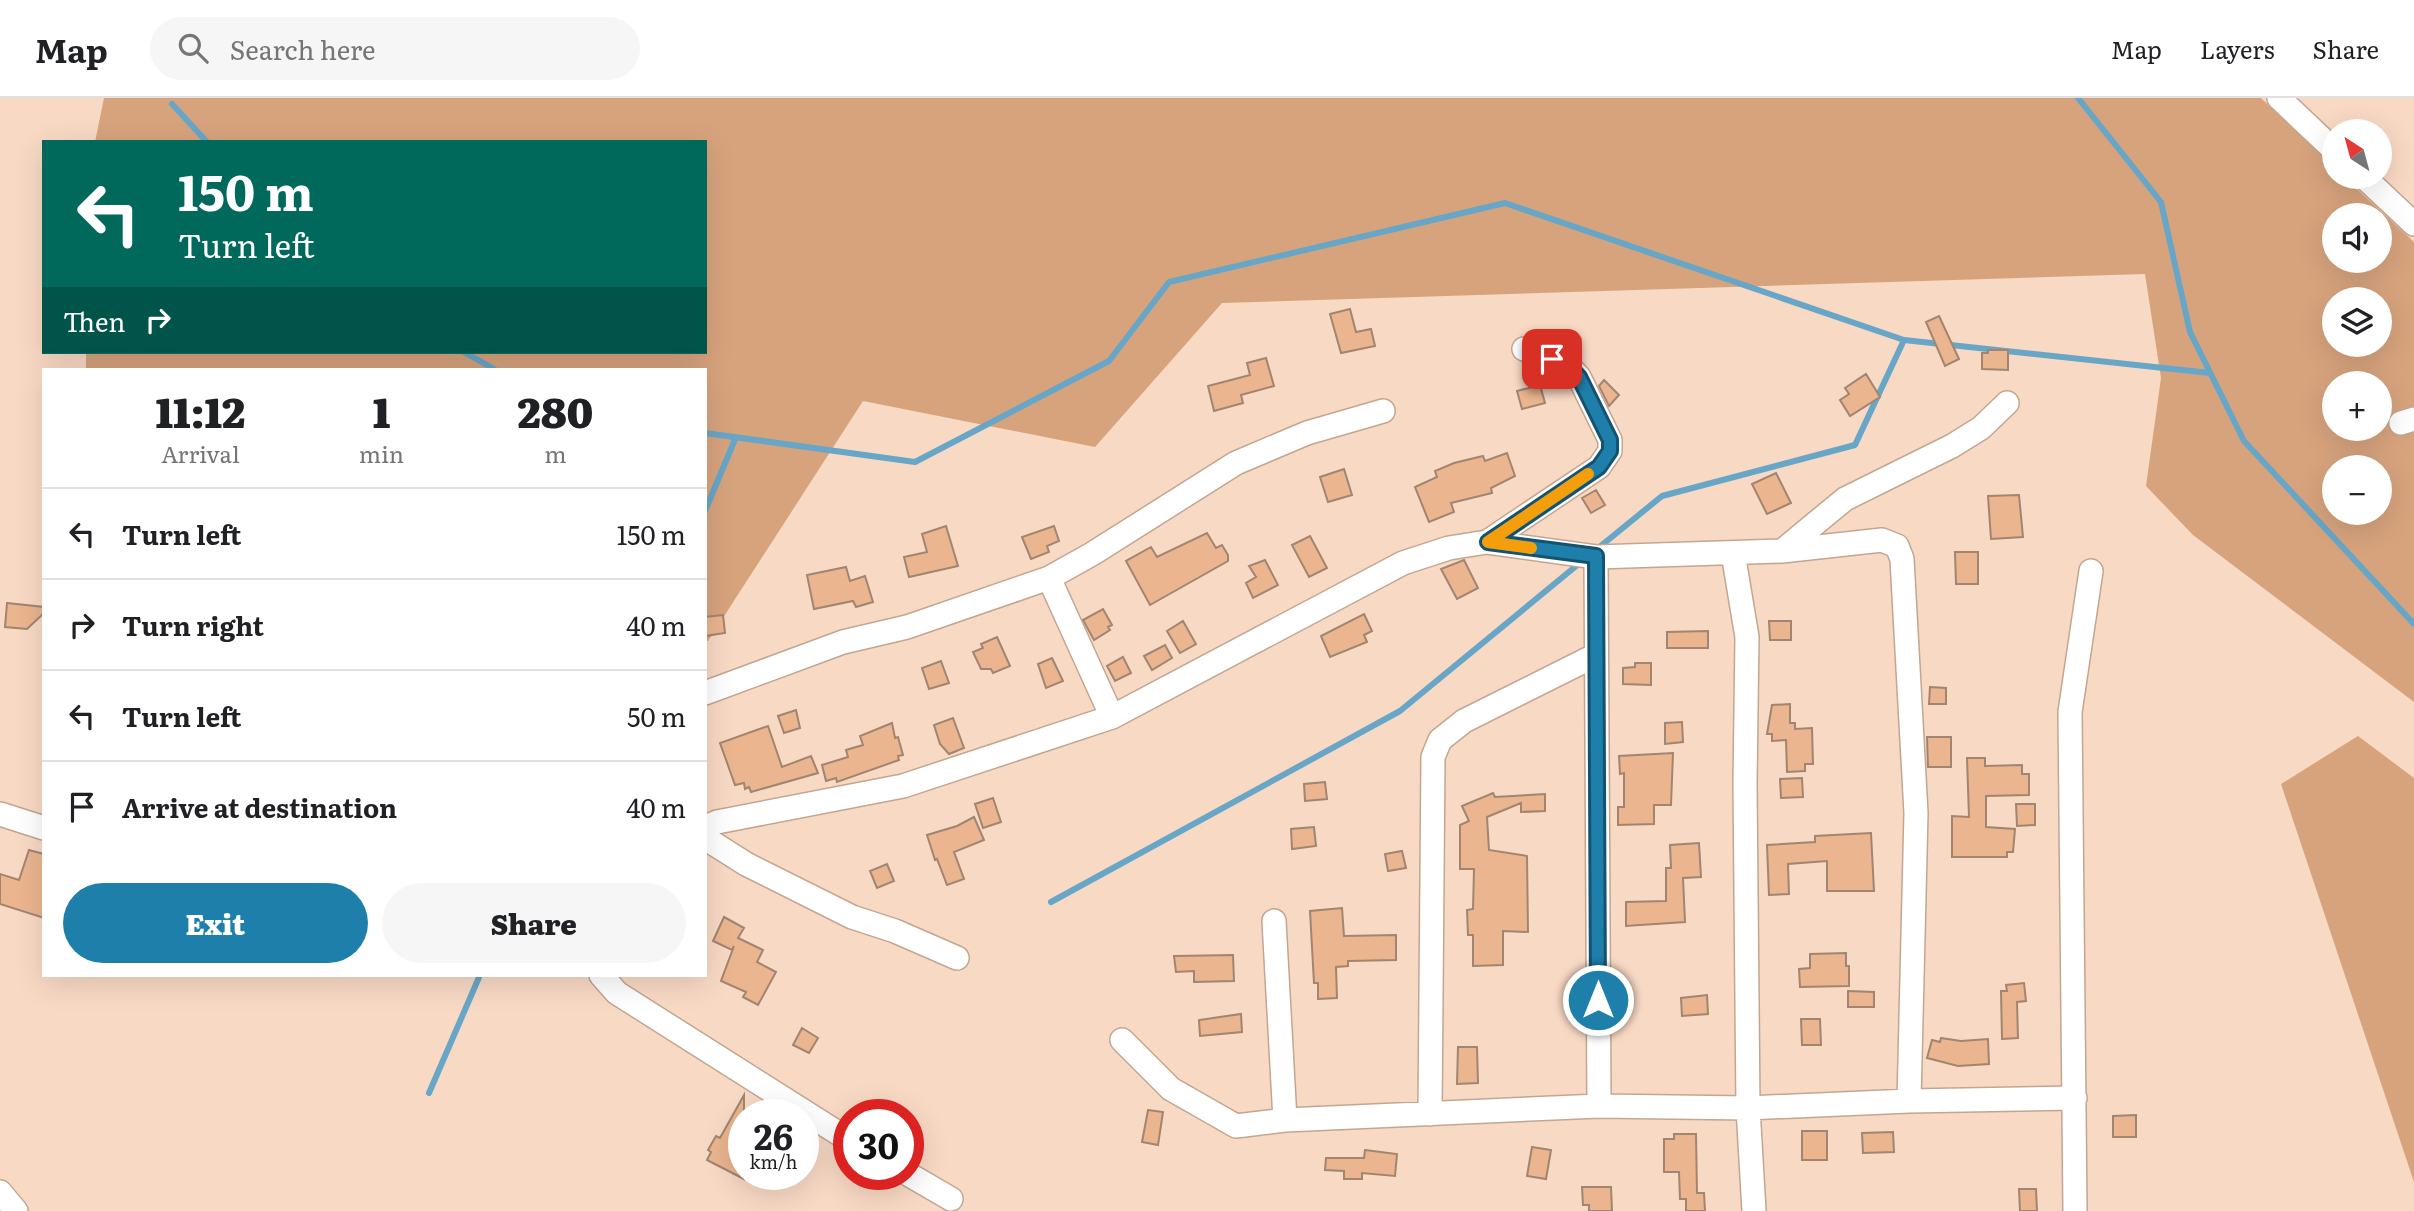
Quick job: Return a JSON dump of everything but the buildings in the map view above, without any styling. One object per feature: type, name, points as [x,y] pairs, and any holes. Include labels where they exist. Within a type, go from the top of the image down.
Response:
[{"type":"street","points":[[2279,98],[2322,138]]},
{"type":"street","points":[[2377,189],[2414,224]]},
{"type":"street","points":[[1488,542],[1599,467],[1610,451],[1610,440],[1579,377],[1568,365],[1524,349]]},
{"type":"street","points":[[1782,551],[1845,499],[1952,446],[1981,428],[2007,403]]},
{"type":"street","points":[[707,692],[843,642],[907,627],[1049,578],[1236,463],[1307,433],[1383,411]]},
{"type":"street","points":[[707,826],[903,786],[1112,717],[1403,563],[1449,548],[1488,542],[1596,556],[1782,551],[1882,540],[1897,546],[1902,559],[1916,813],[1909,1101]]},
{"type":"street","points":[[1733,553],[1747,637],[1745,785],[1748,1108],[1754,1211]]},
{"type":"street","points":[[1596,556],[1599,1106]]},
{"type":"street","points":[[2075,1211],[2070,712],[2091,571]]},
{"type":"street","points":[[1049,578],[1112,717]]},
{"type":"street","points":[[1430,1114],[1433,757],[1440,740],[1464,721],[1597,655]]},
{"type":"street","points":[[0,814],[42,827]]},
{"type":"street","points":[[707,839],[746,864],[852,917],[895,931],[957,958]]},
{"type":"street","points":[[1275,921],[1285,1120]]},
{"type":"street","points":[[603,977],[617,992],[833,1130]]},
{"type":"street","points":[[1122,1040],[1171,1089],[1236,1126],[1285,1120],[1599,1106],[1748,1108],[2074,1098]]},
{"type":"street","points":[[924,1183],[951,1199]]},
{"type":"street","points":[[0,1192],[16,1211]]},
{"type":"shaded area","points":[[104,98],[2261,98],[2322,156],[2322,189],[2357,189],[2372,203],[2322,203],[2322,273],[2392,273],[2392,222],[2414,242],[2414,702],[2193,535],[2146,486],[2161,378],[2145,274],[1222,303],[1095,447],[863,401],[708,641],[707,368],[86,368],[86,354],[707,354],[707,140],[95,140]]},
{"type":"shaded area","points":[[2358,736],[2414,778],[2414,1182],[2281,784]]},
{"type":"waterway","points":[[2078,98],[2161,202],[2190,332],[2244,441],[2414,624]]},
{"type":"waterway","points":[[172,104],[205,140]]},
{"type":"waterway","points":[[707,433],[915,462],[1109,361],[1169,282],[1505,203],[1904,340],[2210,373]]},
{"type":"waterway","points":[[1597,549],[1662,496],[1855,445],[1904,340]]},
{"type":"waterway","points":[[468,354],[492,368]]},
{"type":"waterway","points":[[707,506],[736,437]]},
{"type":"waterway","points":[[1051,902],[1400,711],[1581,562]]},
{"type":"waterway","points":[[429,1093],[479,977]]},
{"type":"slow traffic","points":[[1531,548],[1488,542],[1588,474]]},
{"type":"route","points":[[1552,359],[1568,365],[1579,377],[1610,440],[1610,451],[1599,467],[1488,542],[1596,556],[1598,1000]]}]
